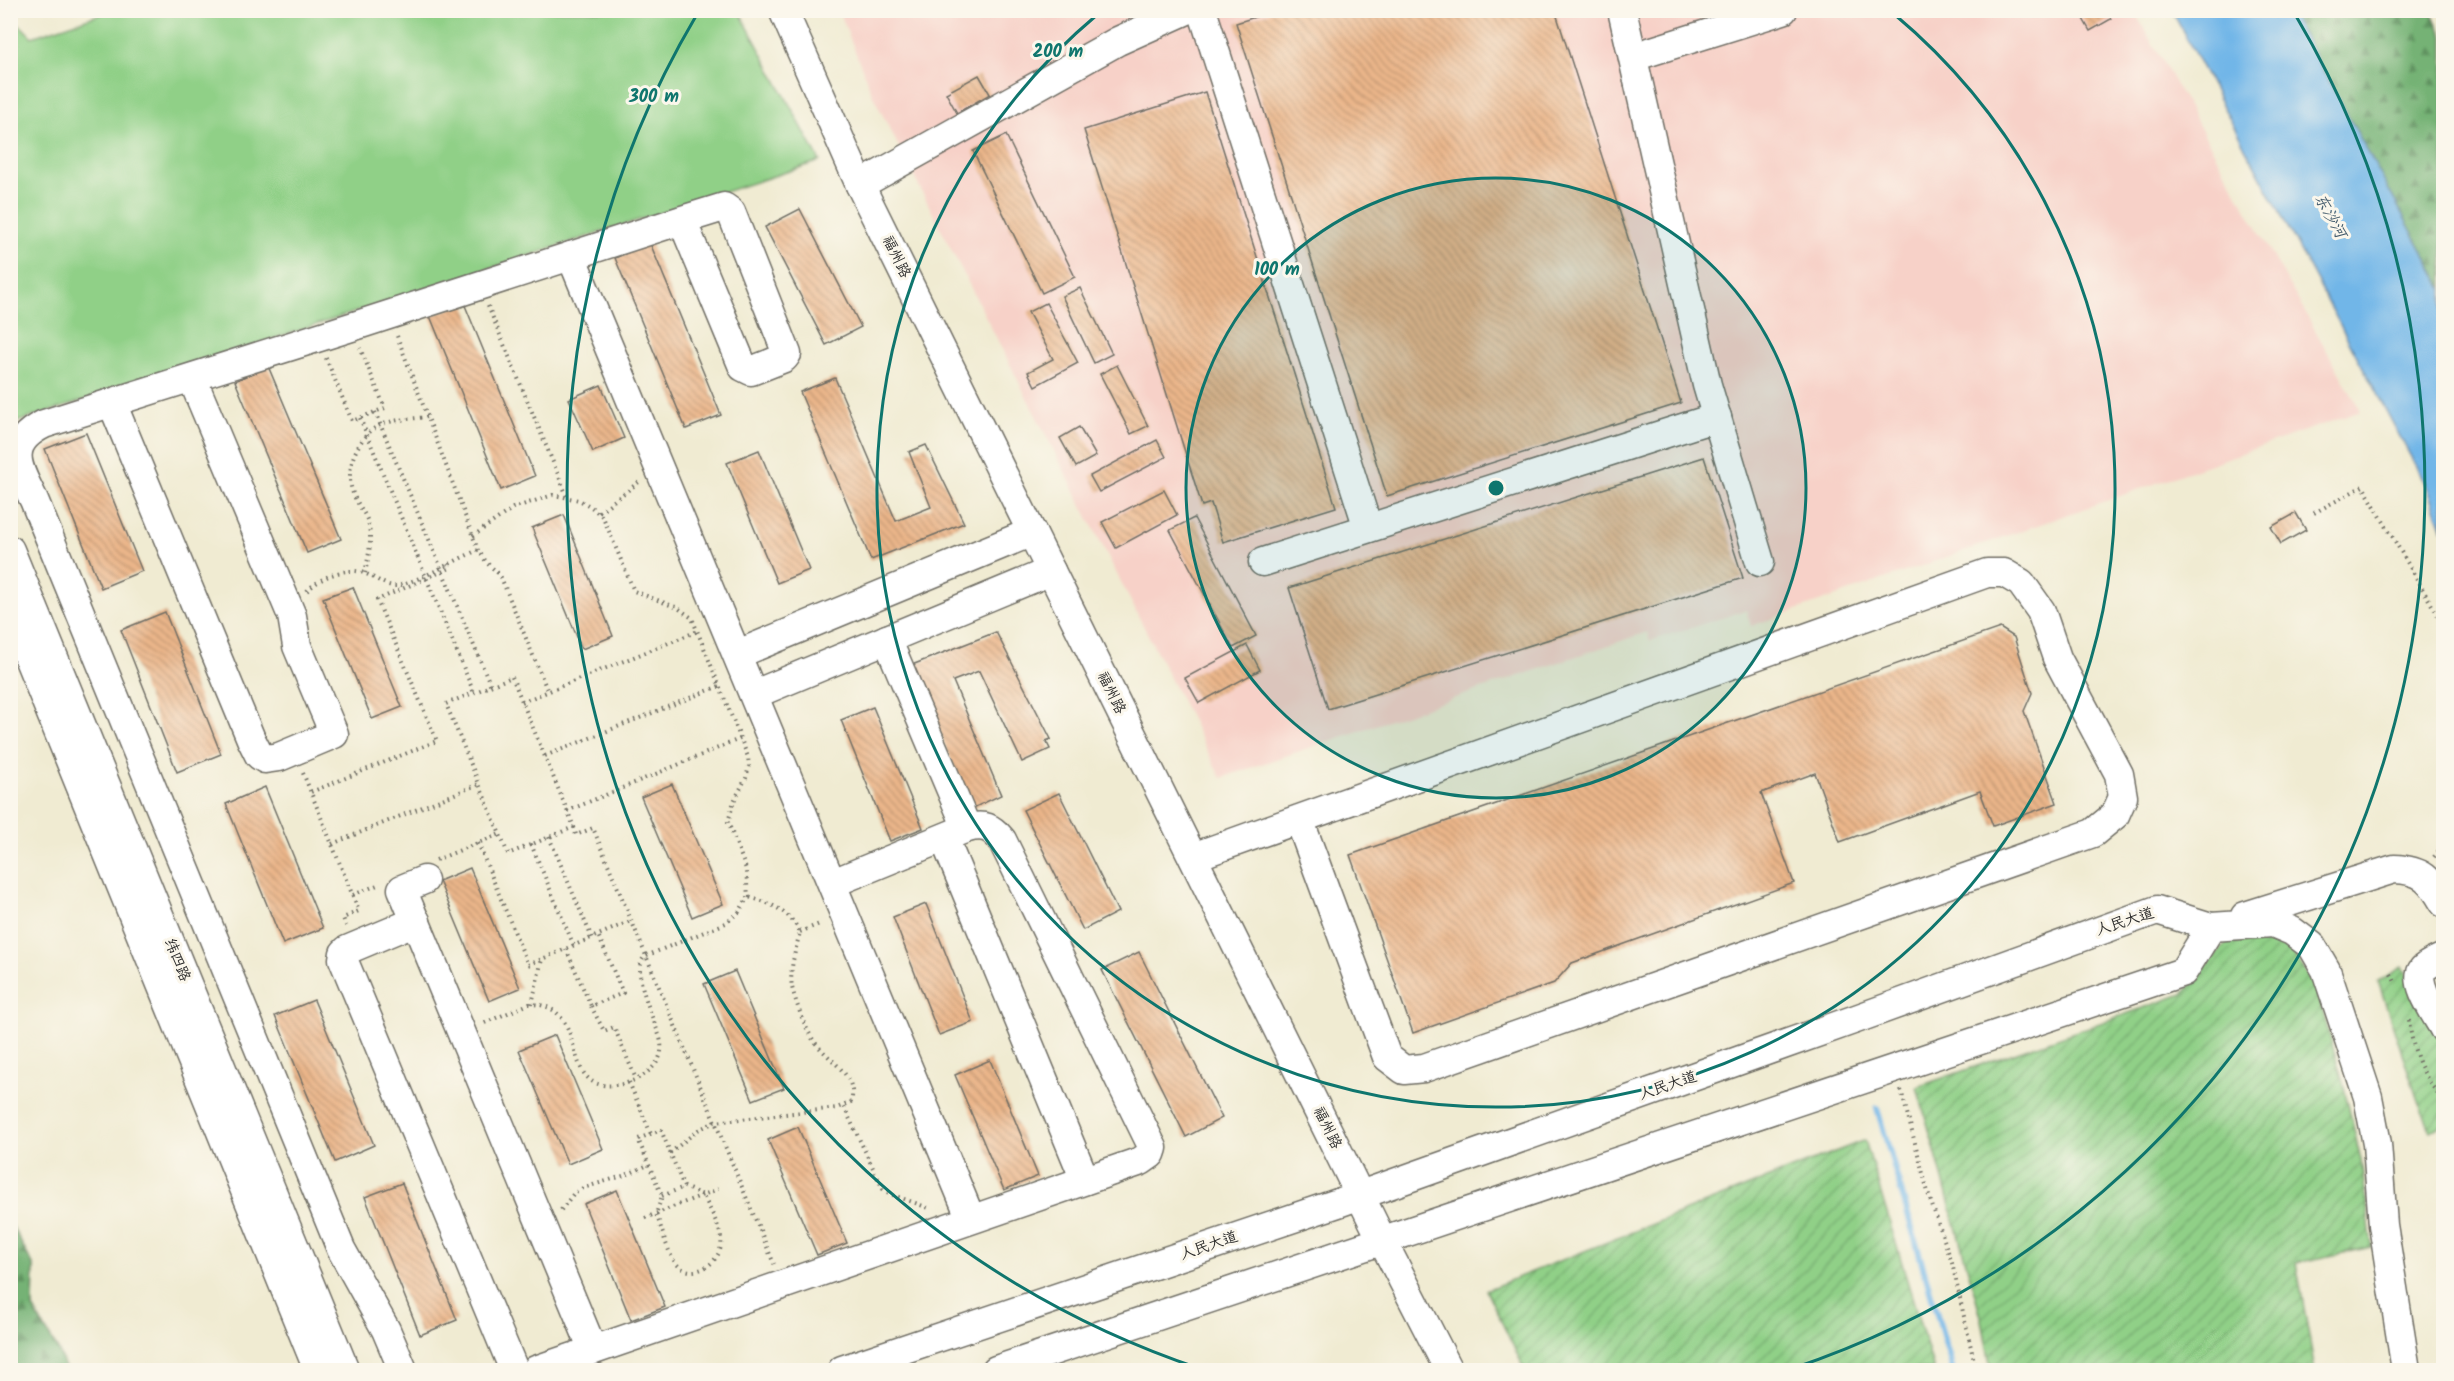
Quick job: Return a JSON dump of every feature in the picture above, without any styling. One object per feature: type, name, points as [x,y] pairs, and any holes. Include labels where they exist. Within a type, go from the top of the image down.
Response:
[{"type":"street","name":"福州路","points":[[783,10],[860,186],[1449,1371]]},
{"type":"street","points":[[860,186],[1118,41],[1187,10]]},
{"type":"street","points":[[1202,10],[1368,528]]},
{"type":"street","points":[[1622,10],[1707,385],[1760,561]]},
{"type":"street","points":[[1633,57],[1783,10]]},
{"type":"street","points":[[403,1371],[386,1330],[341,1249],[16,459],[19,446],[32,430],[44,424],[192,378],[682,220],[724,207],[731,212],[787,354],[784,358],[751,371],[743,367],[682,220]]},
{"type":"street","points":[[571,256],[970,1219]]},
{"type":"street","points":[[112,403],[251,739],[259,755],[272,759],[334,734],[297,646],[288,608],[192,378]]},
{"type":"street","points":[[1263,562],[1717,417]]},
{"type":"street","points":[[746,674],[1032,532]]},
{"type":"street","name":"纬四路","points":[[10,550],[137,895]]},
{"type":"street","points":[[746,674],[887,639],[1051,571]]},
{"type":"street","points":[[1193,857],[1299,819],[1987,573],[2004,573],[2021,583],[2041,611],[2058,658],[2119,774],[2123,797],[2115,815],[2093,833],[1424,1068],[1404,1071],[1388,1057],[1299,819]]},
{"type":"street","name":"纬四路","points":[[10,613],[137,895],[345,1371]]},
{"type":"street","points":[[887,639],[1084,1180]]},
{"type":"street","points":[[536,1371],[1141,1161],[1151,1154],[1152,1148],[1002,840],[993,829],[986,826],[956,833],[833,884]]},
{"type":"street","points":[[996,1371],[2183,972],[2211,927],[2394,869],[2412,871],[2428,878],[2444,903]]},
{"type":"street","points":[[137,895],[187,874]]},
{"type":"street","points":[[424,880],[402,889],[593,1350]]},
{"type":"street","name":"人民大道","points":[[842,1371],[1360,1195],[2157,910],[2211,927]]},
{"type":"street","points":[[416,921],[355,946],[344,953],[344,959],[514,1371]]},
{"type":"street","points":[[2211,927],[2273,923],[2292,932],[2312,946],[2326,970],[2367,1097],[2375,1135],[2383,1224],[2406,1371]]},
{"type":"street","points":[[158,944],[207,924]]},
{"type":"street","name":"纬四路","points":[[158,944],[318,1371]]},
{"type":"street","points":[[2444,957],[2423,968],[2420,975],[2423,992],[2444,1029]]},
{"type":"path","points":[[480,285],[567,496]]},
{"type":"path","points":[[389,315],[478,550],[500,575],[548,692]]},
{"type":"path","points":[[317,338],[352,421],[385,408],[351,327]]},
{"type":"path","points":[[375,412],[491,686]]},
{"type":"path","points":[[365,573],[369,554],[369,528],[367,518],[352,493],[349,467],[367,435],[380,425],[403,419],[428,417]]},
{"type":"path","points":[[360,418],[474,693]]},
{"type":"path","points":[[599,512],[659,466]]},
{"type":"path","points":[[2314,513],[2363,486],[2444,626]]},
{"type":"path","points":[[462,1033],[532,1004],[537,1004],[555,1012],[562,1019],[570,1031],[579,1065],[587,1078],[609,1086],[636,1079],[652,1068],[662,1052],[661,1040],[641,981],[638,967],[641,959],[726,923],[740,912],[748,897],[746,869],[728,822],[749,766],[742,738],[692,618],[686,612],[634,591],[599,512],[579,500],[554,495],[513,508],[473,536]]},
{"type":"path","points":[[311,792],[437,741],[377,600],[441,569],[450,568],[448,564],[478,550]]},
{"type":"path","points":[[288,608],[322,579],[355,571],[365,573],[392,586],[426,576]]},
{"type":"path","points":[[522,702],[698,631]]},
{"type":"path","points":[[545,756],[746,674]]},
{"type":"path","points":[[574,827],[508,854],[446,704],[513,677],[574,827],[576,835],[593,828],[782,1284]]},
{"type":"path","points":[[567,811],[742,738]]},
{"type":"path","points":[[294,751],[359,911],[343,918],[355,946]]},
{"type":"path","points":[[332,844],[479,784]]},
{"type":"path","points":[[549,837],[592,938]]},
{"type":"path","points":[[478,843],[528,965],[632,921]]},
{"type":"path","points":[[531,844],[574,946]]},
{"type":"path","points":[[670,1153],[698,1130],[715,1122],[844,1107],[850,1102],[853,1094],[847,1076],[813,1039],[792,986],[791,972],[800,932],[786,912],[767,902],[748,897]]},
{"type":"path","points":[[591,1006],[623,993],[598,935]]},
{"type":"path","points":[[566,949],[604,1031],[614,1027],[636,1079]]},
{"type":"path","points":[[532,1004],[542,959]]},
{"type":"path","points":[[2391,974],[2400,990]]},
{"type":"path","points":[[2409,1017],[2412,1044],[2418,1062],[2444,1100]]},
{"type":"path","points":[[1895,1069],[1929,1196],[1952,1263],[1976,1371]]},
{"type":"path","points":[[629,1082],[651,1134]]},
{"type":"path","points":[[844,1107],[883,1189],[918,1205],[970,1219]]},
{"type":"path","points":[[661,1130],[670,1153],[684,1187],[703,1195],[721,1237],[721,1250],[715,1260],[699,1270],[690,1271],[681,1268],[674,1261],[656,1214],[662,1196],[638,1140],[661,1130]]},
{"type":"path","points":[[549,1243],[556,1215],[574,1193],[648,1165]]},
{"type":"path","points":[[662,1196],[684,1187]]},
{"type":"path","points":[[645,1218],[718,1189]]},
{"type":"shaded area","points":[[839,11],[2134,11],[2361,411],[1751,626],[1746,610],[1650,641],[1647,632],[1221,778],[873,96]]},
{"type":"green space","points":[[113,10],[739,11],[820,161],[11,424],[10,28],[20,25],[32,37]]},
{"type":"green space","points":[[2290,11],[2430,11],[2444,36],[2443,288]]},
{"type":"green space","points":[[2228,941],[2268,942],[2290,949],[2317,991],[2343,1083],[2361,1160],[2372,1247],[2296,1263],[2315,1370],[1991,1370],[1982,1320],[1917,1087],[2183,994]]},
{"type":"green space","points":[[2403,967],[2443,1040],[2443,1124],[2431,1131],[2418,1101],[2378,981]]},
{"type":"green space","points":[[1865,1140],[1934,1370],[1525,1370],[1486,1290]]},
{"type":"green space","points":[[10,1222],[34,1267],[33,1308],[59,1352],[66,1370],[11,1370]]},
{"type":"water","name":"东沙河","points":[[2172,11],[2290,11],[2443,288],[2443,530],[2428,489]]},
{"type":"building","points":[[1277,10],[1555,10],[1681,403],[1387,496],[1236,23]]},
{"type":"building","points":[[2078,10],[2106,10],[2111,19],[2090,31]]},
{"type":"building","points":[[979,75],[990,94],[957,113],[946,93]]},
{"type":"building","points":[[1205,92],[1336,507],[1223,542],[1211,503],[1202,506],[1084,130]]},
{"type":"building","points":[[1006,135],[1075,277],[1042,293],[973,151]]},
{"type":"building","points":[[800,209],[861,327],[826,345],[765,227]]},
{"type":"building","points":[[650,243],[721,415],[686,429],[615,258]]},
{"type":"building","points":[[1080,288],[1112,354],[1094,363],[1062,296]]},
{"type":"building","points":[[464,303],[535,476],[501,490],[430,316]]},
{"type":"building","points":[[1046,303],[1078,363],[1035,386],[1028,372],[1053,359],[1028,312]]},
{"type":"building","points":[[1117,365],[1148,426],[1131,434],[1100,374]]},
{"type":"building","points":[[268,366],[341,539],[307,553],[235,381]]},
{"type":"building","points":[[835,378],[896,521],[931,507],[909,452],[926,445],[964,523],[871,560],[800,392]]},
{"type":"building","points":[[601,385],[624,438],[593,452],[569,399]]},
{"type":"building","points":[[1079,427],[1096,456],[1076,467],[1060,438]]},
{"type":"building","points":[[86,433],[142,571],[101,588],[45,449]]},
{"type":"building","points":[[1157,440],[1166,457],[1099,492],[1090,476]]},
{"type":"building","points":[[759,450],[809,570],[777,583],[727,463]]},
{"type":"building","points":[[1704,457],[1743,578],[1328,709],[1289,588]]},
{"type":"building","points":[[1164,490],[1177,515],[1116,548],[1102,522]]},
{"type":"building","points":[[2296,513],[2306,530],[2281,544],[2271,527]]},
{"type":"building","points":[[564,515],[613,636],[582,649],[532,528]]},
{"type":"building","points":[[1194,518],[1256,636],[1233,648],[1170,530]]},
{"type":"building","points":[[353,587],[402,707],[372,719],[323,598]]},
{"type":"building","points":[[165,612],[221,754],[177,772],[121,630]]},
{"type":"building","points":[[2000,628],[2014,637],[2032,693],[2024,711],[2057,803],[1993,826],[1980,791],[1840,842],[1815,773],[1761,793],[1794,883],[1572,963],[1554,983],[1413,1033],[1350,855]]},
{"type":"building","points":[[996,632],[1051,739],[1046,741],[1050,749],[1022,762],[979,671],[953,681],[1001,795],[971,809],[912,665]]},
{"type":"building","points":[[1247,645],[1260,670],[1199,703],[1185,678]]},
{"type":"building","points":[[873,707],[923,828],[890,841],[841,720]]},
{"type":"building","points":[[672,784],[723,904],[692,917],[641,797]]},
{"type":"building","points":[[265,787],[323,928],[283,944],[226,804]]},
{"type":"building","points":[[1059,793],[1118,912],[1083,930],[1023,810]]},
{"type":"building","points":[[470,868],[520,988],[489,1001],[439,881]]},
{"type":"building","points":[[926,904],[973,1022],[939,1035],[893,917]]},
{"type":"building","points":[[1139,952],[1222,1118],[1186,1137],[1102,970]]},
{"type":"building","points":[[735,971],[784,1088],[753,1100],[704,984]]},
{"type":"building","points":[[314,1000],[374,1145],[335,1162],[275,1016]]},
{"type":"building","points":[[555,1035],[603,1149],[568,1164],[519,1050]]},
{"type":"building","points":[[990,1060],[1038,1176],[1004,1190],[955,1075]]},
{"type":"building","points":[[798,1127],[847,1243],[817,1255],[768,1140]]},
{"type":"building","points":[[402,1183],[457,1320],[420,1335],[365,1197]]},
{"type":"building","points":[[617,1190],[665,1307],[631,1320],[584,1204]]},
{"type":"waterway","points":[[1877,1108],[1953,1370]]}]
